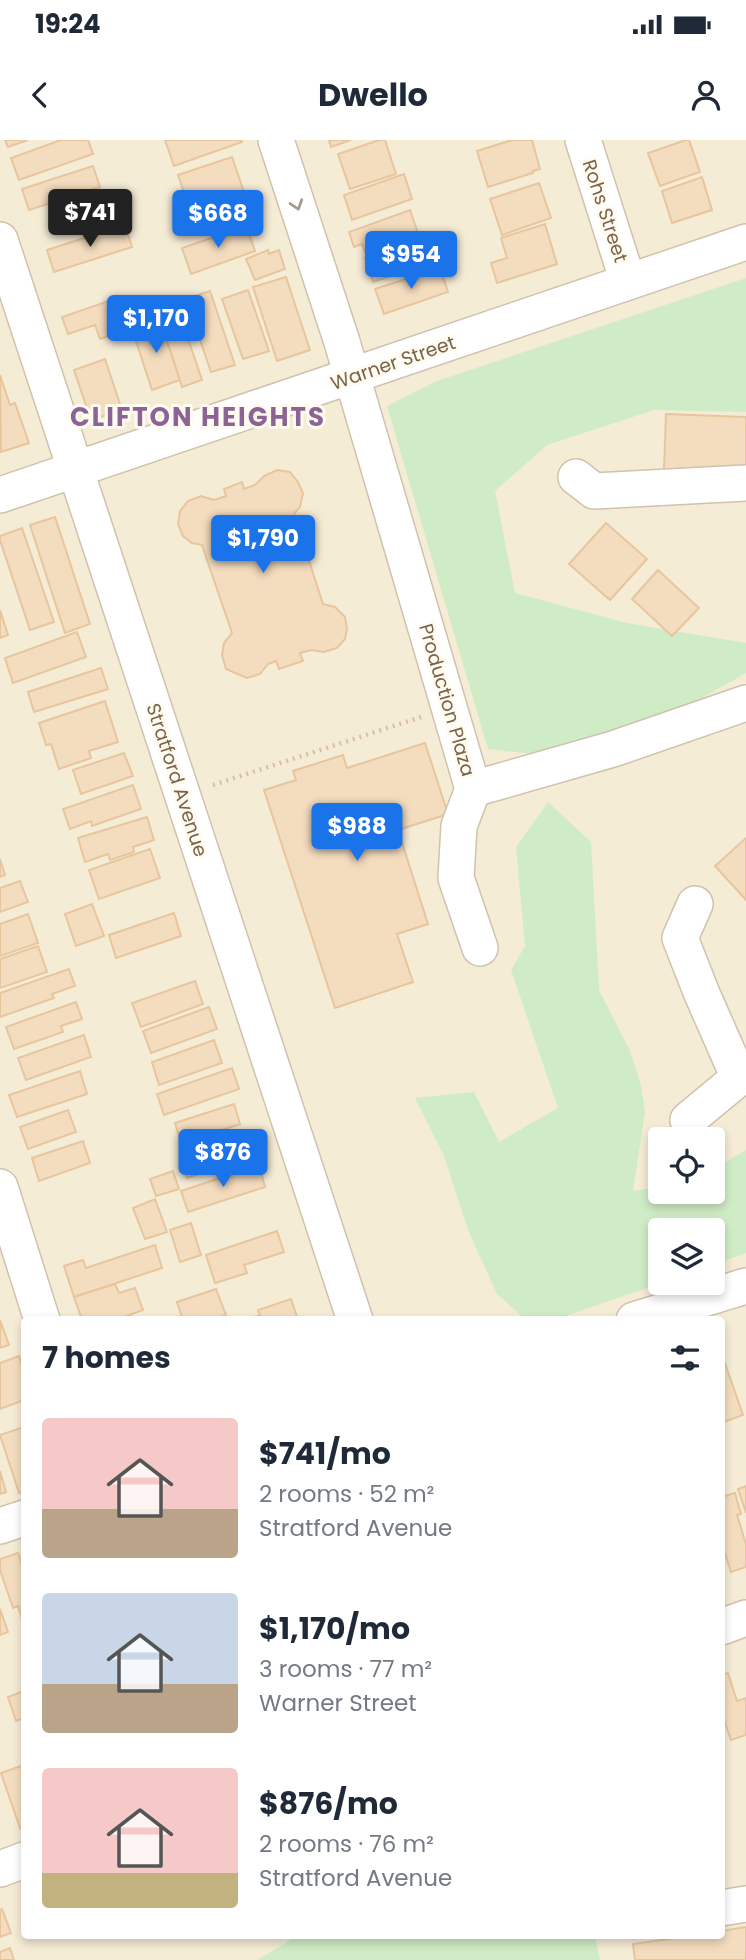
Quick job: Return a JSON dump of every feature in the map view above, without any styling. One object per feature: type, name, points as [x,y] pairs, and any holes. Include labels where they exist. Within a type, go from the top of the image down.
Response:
[{"type":"street","name":"Production Plaza","points":[[276,140],[352,377],[473,789],[613,749],[746,704]]},
{"type":"street","name":"Rohs Street","points":[[583,140],[628,282]]},
{"type":"street","name":"Stratford Avenue","points":[[0,240],[354,1316]]},
{"type":"street","name":"Warner Street","points":[[0,495],[746,242]]},
{"type":"street","points":[[576,477],[594,491],[746,483]]},
{"type":"street","points":[[473,789],[458,826],[456,878],[480,948]]},
{"type":"street","points":[[688,1120],[742,1075],[702,994],[680,938],[695,904]]},
{"type":"street","points":[[0,1187],[41,1316]]},
{"type":"street","points":[[647,1316],[746,1286]]},
{"type":"street","points":[[0,1526],[21,1519]]},
{"type":"street","points":[[725,1626],[746,1618]]},
{"type":"street","points":[[0,1869],[21,1861]]},
{"type":"street","points":[[725,1907],[746,1904]]},
{"type":"path","points":[[182,795],[450,708]]},
{"type":"shaded area","points":[[0,140],[746,140],[746,1960],[600,1960],[596,1939],[725,1939],[725,1316],[21,1316],[21,1939],[292,1939],[257,1960],[0,1960]]},
{"type":"green space","points":[[746,278],[746,412],[654,410],[547,445],[495,491],[515,593],[627,623],[746,643],[746,673],[674,714],[533,754],[488,749],[387,406],[437,381]]},
{"type":"green space","points":[[548,802],[591,842],[599,990],[630,1051],[641,1085],[645,1112],[633,1191],[648,1189],[648,1204],[725,1204],[725,1162],[746,1150],[746,1253],[725,1260],[725,1218],[648,1218],[648,1288],[566,1316],[522,1316],[497,1294],[468,1230],[444,1156],[415,1098],[474,1092],[499,1142],[558,1108],[511,970],[525,946],[516,847]]},
{"type":"green space","points":[[292,1939],[596,1939],[600,1960],[257,1960]]},
{"type":"building","points":[[5,140],[28,140],[8,147]]},
{"type":"building","points":[[61,140],[88,140],[93,154],[19,180],[11,158]]},
{"type":"building","points":[[165,140],[241,140],[242,142],[174,166]]},
{"type":"building","points":[[329,140],[351,140],[331,147]]},
{"type":"building","points":[[385,140],[396,174],[350,189],[338,154]]},
{"type":"building","points":[[512,140],[532,140],[540,169],[488,187],[477,151]]},
{"type":"building","points":[[689,140],[700,172],[660,186],[648,153]]},
{"type":"building","points":[[232,157],[244,192],[190,210],[178,175]]},
{"type":"building","points":[[93,166],[100,187],[29,210],[22,189]]},
{"type":"building","points":[[404,174],[412,199],[352,220],[344,195]]},
{"type":"building","points":[[702,177],[712,210],[672,223],[662,191]]},
{"type":"building","points":[[539,183],[551,218],[502,235],[490,199]]},
{"type":"building","points":[[410,210],[419,236],[366,254],[362,244],[354,247],[349,232]]},
{"type":"building","points":[[545,224],[557,264],[497,283],[491,263],[507,258],[501,238]]},
{"type":"building","points":[[125,225],[132,247],[54,272],[47,250]]},
{"type":"building","points":[[246,226],[255,251],[191,274],[182,248]]},
{"type":"building","points":[[425,238],[433,262],[373,282],[365,258]]},
{"type":"building","points":[[268,250],[269,254],[279,250],[285,269],[255,280],[246,259]]},
{"type":"building","points":[[440,268],[448,292],[384,314],[375,289]]},
{"type":"building","points":[[286,277],[310,350],[277,361],[253,287]]},
{"type":"building","points":[[248,290],[269,351],[243,359],[222,299]]},
{"type":"building","points":[[210,291],[235,365],[211,372],[186,299]]},
{"type":"building","points":[[120,297],[130,329],[100,339],[95,325],[68,334],[62,317]]},
{"type":"building","points":[[159,319],[180,380],[152,390],[132,329]]},
{"type":"building","points":[[184,327],[202,380],[182,387],[165,334]]},
{"type":"building","points":[[105,359],[122,410],[91,420],[74,370]]},
{"type":"building","points":[[0,375],[10,405],[15,403],[29,443],[1,452]]},
{"type":"building","points":[[666,414],[746,417],[746,472],[664,469]]},
{"type":"building","points":[[277,470],[290,472],[303,493],[300,507],[294,514],[323,604],[335,607],[345,617],[347,629],[345,639],[337,648],[324,652],[311,650],[300,653],[303,661],[279,669],[276,661],[268,664],[260,674],[247,678],[226,669],[222,655],[224,643],[232,633],[202,545],[192,543],[183,536],[178,524],[180,511],[188,501],[201,496],[214,500],[226,496],[224,489],[242,482],[244,489]]},
{"type":"building","points":[[55,517],[90,624],[65,633],[30,525]]},
{"type":"building","points":[[606,523],[647,559],[610,600],[569,564]]},
{"type":"building","points":[[22,528],[54,622],[30,630],[0,540],[0,536]]},
{"type":"building","points":[[658,570],[699,608],[672,636],[632,599]]},
{"type":"building","points":[[0,610],[8,635],[0,638]]},
{"type":"building","points":[[77,632],[86,657],[13,683],[5,658]]},
{"type":"building","points":[[101,668],[108,689],[34,712],[28,692]]},
{"type":"building","points":[[105,701],[118,742],[89,751],[91,758],[59,769],[51,744],[46,745],[39,723]]},
{"type":"building","points":[[425,743],[448,814],[398,830],[428,924],[397,934],[413,982],[335,1008],[264,790],[296,780],[293,771],[343,755],[347,768]]},
{"type":"building","points":[[124,753],[133,776],[81,794],[73,770]]},
{"type":"building","points":[[133,785],[141,809],[92,826],[91,821],[70,829],[63,809]]},
{"type":"building","points":[[147,817],[154,840],[133,847],[134,852],[110,860],[108,854],[85,862],[78,838]]},
{"type":"building","points":[[746,838],[746,900],[715,866]]},
{"type":"building","points":[[150,849],[160,878],[99,899],[89,870]]},
{"type":"building","points":[[0,859],[5,875],[0,877]]},
{"type":"building","points":[[20,881],[28,902],[0,912],[0,888]]},
{"type":"building","points":[[92,904],[104,936],[76,946],[65,914]]},
{"type":"building","points":[[174,913],[181,936],[116,958],[109,935]]},
{"type":"building","points":[[28,914],[38,943],[0,956],[0,924]]},
{"type":"building","points":[[38,946],[47,972],[0,988],[0,959]]},
{"type":"building","points":[[69,969],[75,986],[52,994],[54,998],[0,1017],[0,993]]},
{"type":"building","points":[[195,981],[203,1004],[141,1027],[132,1003]]},
{"type":"building","points":[[76,1002],[82,1019],[61,1026],[63,1032],[14,1049],[6,1027]]},
{"type":"building","points":[[209,1007],[217,1029],[151,1053],[143,1031]]},
{"type":"building","points":[[84,1035],[91,1057],[26,1080],[18,1058]]},
{"type":"building","points":[[214,1040],[222,1063],[159,1085],[152,1062]]},
{"type":"building","points":[[232,1068],[239,1089],[164,1115],[157,1094]]},
{"type":"building","points":[[80,1071],[87,1094],[17,1117],[9,1095]]},
{"type":"building","points":[[234,1104],[240,1124],[181,1143],[175,1123]]},
{"type":"building","points":[[68,1110],[76,1132],[28,1149],[20,1127]]},
{"type":"building","points":[[244,1135],[252,1156],[187,1178],[180,1158]]},
{"type":"building","points":[[83,1141],[90,1163],[39,1181],[32,1158]]},
{"type":"building","points":[[259,1165],[265,1187],[188,1212],[181,1191]]},
{"type":"building","points":[[173,1171],[179,1189],[156,1196],[150,1179]]},
{"type":"building","points":[[155,1199],[167,1232],[145,1239],[133,1208]]},
{"type":"building","points":[[191,1223],[201,1255],[180,1262],[170,1230]]},
{"type":"building","points":[[277,1231],[284,1252],[244,1265],[247,1273],[215,1283],[206,1255]]},
{"type":"building","points":[[155,1245],[162,1268],[74,1297],[64,1266],[83,1260],[86,1268]]},
{"type":"building","points":[[115,1284],[119,1293],[135,1288],[143,1310],[127,1316],[81,1316],[74,1297]]},
{"type":"building","points":[[216,1289],[226,1315],[182,1316],[177,1302]]},
{"type":"building","points":[[291,1299],[297,1316],[257,1316],[260,1315],[258,1310]]},
{"type":"building","points":[[0,1320],[9,1345],[0,1348]]},
{"type":"building","points":[[19,1356],[21,1401],[0,1409],[0,1363]]},
{"type":"building","points":[[725,1363],[743,1415],[725,1422]]},
{"type":"building","points":[[21,1428],[19,1493],[0,1435]]},
{"type":"building","points":[[0,1471],[6,1492],[0,1494]]},
{"type":"building","points":[[746,1486],[746,1513],[738,1489]]},
{"type":"building","points":[[735,1493],[741,1514],[737,1515],[746,1544],[746,1567],[731,1572],[725,1553],[725,1496]]},
{"type":"building","points":[[18,1553],[21,1562],[21,1616],[18,1606],[13,1608],[0,1570],[0,1559]]},
{"type":"building","points":[[0,1609],[8,1632],[0,1635]]},
{"type":"building","points":[[728,1673],[737,1701],[746,1698],[746,1735],[731,1740],[725,1723],[725,1674]]},
{"type":"building","points":[[21,1692],[21,1719],[16,1721],[8,1697]]},
{"type":"building","points":[[21,1766],[20,1828],[1,1773]]},
{"type":"building","points":[[2,1909],[11,1933],[0,1937],[0,1910]]},
{"type":"building","points":[[746,1927],[746,1960],[635,1960],[633,1944],[668,1939],[725,1939],[725,1930]]},
{"type":"building","points":[[10,1948],[14,1960],[0,1960],[0,1952]]},
{"type":"district","name":"CLIFTON HEIGHTS","points":[[198,417]]}]
